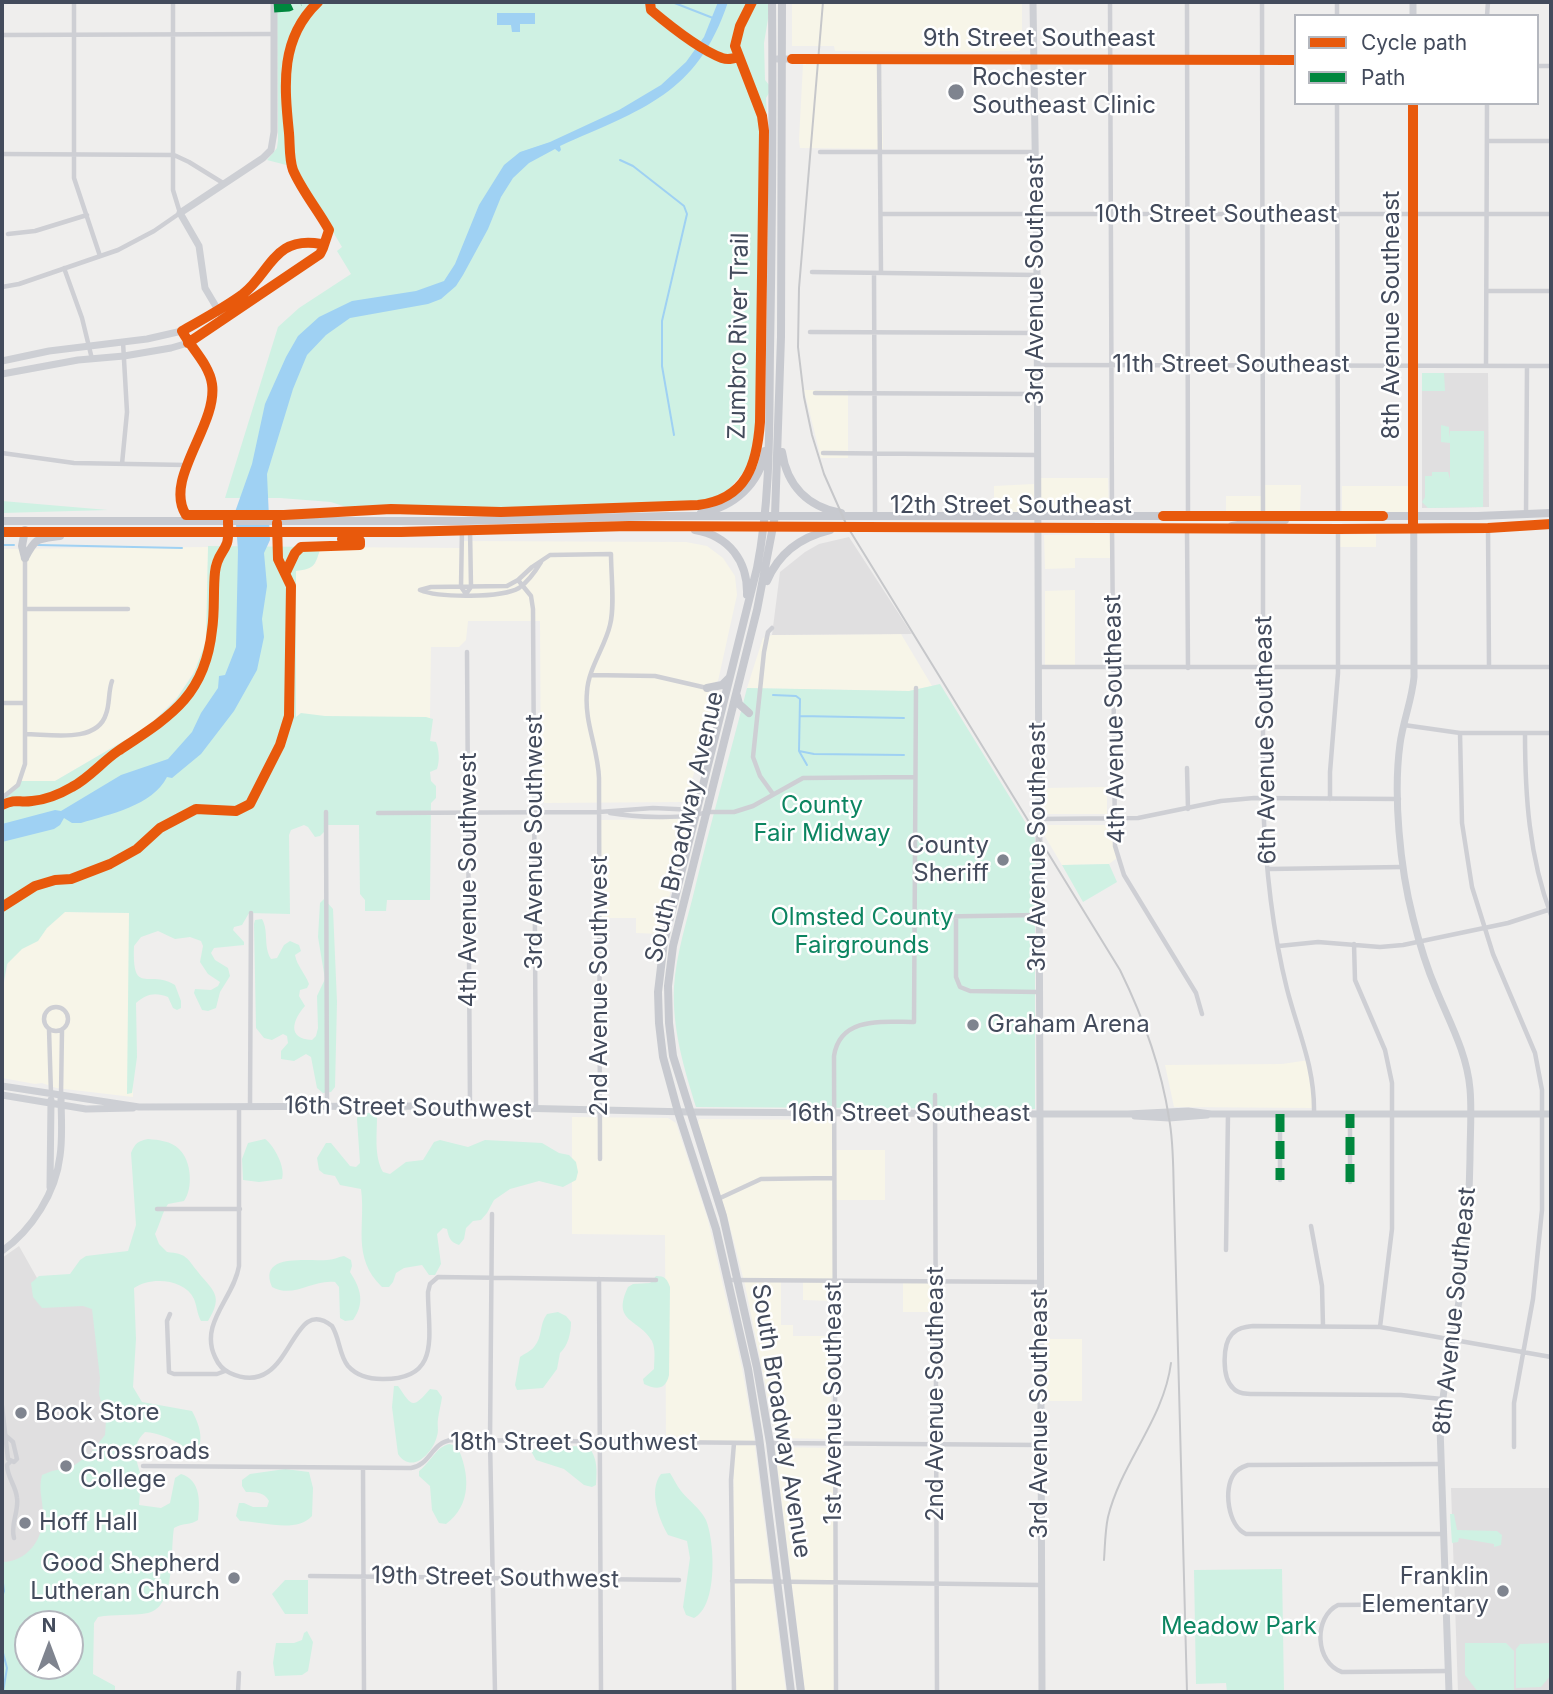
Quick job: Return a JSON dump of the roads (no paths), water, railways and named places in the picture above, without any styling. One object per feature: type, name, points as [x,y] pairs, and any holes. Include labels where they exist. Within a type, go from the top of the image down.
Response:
[{"type":"main road","name":"South Broadway Avenue","points":[[770,516],[772,2]]},
{"type":"main road","name":"South Broadway Avenue","points":[[782,2],[779,423],[769,526],[757,610],[673,946],[668,986],[673,1056],[739,1280],[757,1368],[782,1582],[800,1692]]},
{"type":"main road","points":[[2,521],[466,521],[667,516],[715,510],[735,500],[759,472],[764,458],[769,402]]},
{"type":"main road","points":[[779,423],[785,464],[797,490],[822,508],[872,517]]},
{"type":"main road","name":"12th Street Southeast","points":[[667,516],[1413,516],[1551,513]]},
{"type":"main road","points":[[1222,529],[1257,522],[1263,515]]},
{"type":"main road","points":[[1263,529],[1270,521],[1292,520],[1304,515]]},
{"type":"main road","points":[[24,558],[24,532],[30,526],[66,520]]},
{"type":"main road","name":"12th Street Southeast","points":[[668,526],[1338,529],[1488,528],[1551,524]]},
{"type":"main road","points":[[2,534],[466,531],[668,526],[707,533],[730,547],[745,572],[746,612]]},
{"type":"main road","name":"South Broadway Avenue","points":[[765,1443],[714,1222],[678,1112],[662,1047],[659,985],[667,932],[769,526]]},
{"type":"main road","points":[[757,610],[770,575],[784,553],[811,536],[845,526]]},
{"type":"main road","points":[[24,558],[30,545],[38,539],[89,533]]},
{"type":"main road","points":[[2,534],[17,537],[22,546]]},
{"type":"main road","points":[[707,688],[722,685],[730,676]]},
{"type":"main road","points":[[707,688],[718,697],[722,708]]},
{"type":"main road","points":[[736,692],[739,704],[749,713]]},
{"type":"main road","points":[[728,725],[740,715],[749,713]]},
{"type":"main road","name":"South Broadway Avenue","points":[[782,1582],[790,1692]]},
{"type":"street","points":[[74,2],[75,181],[100,256]]},
{"type":"street","points":[[173,2],[174,198],[199,246],[203,281],[224,320]]},
{"type":"street","points":[[2,287],[19,284],[100,256],[140,239],[271,150],[274,132],[274,2]]},
{"type":"street","name":"3rd Avenue Southeast","points":[[1033,2],[1037,275],[1042,1692]]},
{"type":"street","points":[[1110,2],[1112,516]]},
{"type":"street","points":[[1186,2],[1188,516]]},
{"type":"street","points":[[1262,2],[1263,515]]},
{"type":"street","points":[[2,35],[274,34]]},
{"type":"street","name":"9th Street Southeast","points":[[773,59],[1294,60]]},
{"type":"street","points":[[872,517],[875,454],[874,332],[881,214],[879,59]]},
{"type":"street","points":[[1337,105],[1338,516]]},
{"type":"street","name":"8th Avenue Southeast","points":[[1413,105],[1414,667],[1412,698],[1398,759],[1402,867],[1419,942],[1463,1055],[1469,1082],[1470,1115],[1467,1235],[1442,1399],[1441,1464],[1449,1692]]},
{"type":"street","points":[[1486,366],[1487,105]]},
{"type":"street","points":[[1488,141],[1551,141]]},
{"type":"street","points":[[820,152],[1035,152]]},
{"type":"street","points":[[2,154],[174,155],[223,183]]},
{"type":"street","name":"10th Street Southeast","points":[[881,214],[1551,214]]},
{"type":"street","points":[[8,234],[35,231],[87,215]]},
{"type":"street","points":[[2,361],[182,331],[218,311],[249,288],[267,264],[286,248],[303,243],[321,244],[323,248],[320,254],[188,343],[124,356],[2,374]]},
{"type":"street","points":[[64,268],[90,345],[92,359]]},
{"type":"street","points":[[812,272],[1037,275]]},
{"type":"street","points":[[1487,291],[1551,291]]},
{"type":"street","points":[[182,331],[210,376],[212,397],[210,412],[186,464],[182,486]]},
{"type":"street","points":[[810,332],[1037,333]]},
{"type":"street","points":[[122,464],[127,412],[123,342]]},
{"type":"street","name":"11th Street Southeast","points":[[1037,365],[1551,366]]},
{"type":"street","points":[[1526,514],[1527,366]]},
{"type":"street","points":[[815,393],[1037,394]]},
{"type":"street","points":[[2,453],[58,462],[186,464]]},
{"type":"street","points":[[823,453],[1037,456]]},
{"type":"street","points":[[466,521],[471,587],[466,594]]},
{"type":"street","name":"4th Avenue Southeast","points":[[1112,527],[1115,846],[1122,870],[1198,996],[1202,1014]]},
{"type":"street","points":[[1187,528],[1188,668]]},
{"type":"street","points":[[1488,528],[1489,666]]},
{"type":"street","name":"6th Avenue Southeast","points":[[1263,529],[1264,798],[1269,869],[1287,988],[1312,1073],[1314,1114]]},
{"type":"street","points":[[1330,799],[1339,667],[1338,529]]},
{"type":"street","points":[[466,531],[461,587],[466,594]]},
{"type":"street","name":"2nd Avenue Southwest","points":[[541,562],[546,556],[558,554],[611,554],[611,623],[587,688],[586,714],[599,765],[600,1159]]},
{"type":"street","points":[[2,798],[14,790],[25,765],[24,558]]},
{"type":"street","points":[[541,562],[523,585],[505,593],[429,594],[420,590],[431,587],[502,586],[518,580],[531,567],[541,562]]},
{"type":"street","name":"3rd Avenue Southwest","points":[[518,580],[531,596],[533,605],[537,1109]]},
{"type":"street","points":[[25,609],[128,609]]},
{"type":"street","points":[[772,628],[768,632],[764,652],[754,762],[773,794]]},
{"type":"street","name":"4th Avenue Southwest","points":[[467,652],[470,1107]]},
{"type":"street","points":[[1037,667],[1551,667]]},
{"type":"street","points":[[591,675],[655,677],[707,688]]},
{"type":"street","points":[[25,734],[83,733],[94,730],[106,717],[112,681]]},
{"type":"street","points":[[916,688],[914,917],[1038,915]]},
{"type":"street","points":[[2,703],[25,703]]},
{"type":"street","points":[[749,713],[758,715]]},
{"type":"street","points":[[1404,725],[1460,733],[1551,733]]},
{"type":"street","points":[[1460,733],[1460,785],[1465,848],[1472,887],[1484,928],[1538,1062],[1547,1115],[1537,1264],[1514,1403],[1514,1447]]},
{"type":"street","points":[[1279,946],[1318,942],[1380,947],[1419,942],[1551,911],[1536,867],[1529,829],[1525,733]]},
{"type":"street","points":[[1187,768],[1188,809]]},
{"type":"street","points":[[378,813],[606,812],[635,809],[696,813],[743,810],[795,781],[816,776],[915,777]]},
{"type":"street","points":[[1038,819],[1152,817],[1221,801],[1264,798],[1399,799]]},
{"type":"street","points":[[326,812],[327,1106]]},
{"type":"street","points":[[1269,869],[1402,867]]},
{"type":"street","points":[[250,1106],[251,913]]},
{"type":"street","name":"1st Avenue Southeast","points":[[835,1692],[834,1056],[840,1038],[854,1026],[863,1023],[914,1022],[914,917]]},
{"type":"street","points":[[956,917],[956,977],[960,987],[970,991],[1038,992]]},
{"type":"street","points":[[1354,944],[1355,980],[1390,1068],[1393,1115],[1391,1229],[1380,1327]]},
{"type":"street","points":[[58,1007],[65,1011],[67,1025],[62,1030],[55,1031],[45,1023],[45,1016],[51,1008],[58,1007]]},
{"type":"street","points":[[49,1028],[50,1187]]},
{"type":"street","points":[[2,1251],[33,1221],[43,1206],[56,1175],[60,1155],[62,1030]]},
{"type":"street","name":"16th Street Southwest","points":[[2,1086],[139,1107]]},
{"type":"street","name":"16th Street Southwest","points":[[2,1095],[107,1110],[139,1107],[327,1106],[678,1112]]},
{"type":"street","name":"2nd Avenue Southeast","points":[[934,1095],[937,1692]]},
{"type":"street","points":[[239,1106],[241,1249],[232,1290],[215,1318],[211,1332],[215,1357],[225,1371],[243,1377],[268,1373],[279,1363],[300,1328],[317,1320],[332,1326],[346,1362],[356,1373],[376,1379],[408,1377],[422,1366],[427,1356],[428,1292],[433,1280],[447,1276],[491,1279],[656,1280]]},
{"type":"street","name":"16th Street Southeast","points":[[678,1112],[1128,1114],[1180,1111],[1211,1114],[1547,1115]]},
{"type":"street","points":[[1226,1250],[1228,1114]]},
{"type":"street","points":[[1280,1114],[1280,1180]]},
{"type":"street","points":[[1350,1114],[1350,1182]]},
{"type":"street","points":[[717,1199],[761,1179],[834,1178]]},
{"type":"street","points":[[157,1209],[240,1209]]},
{"type":"street","points":[[493,1215],[490,1440],[495,1692]]},
{"type":"street","points":[[1311,1227],[1322,1286],[1323,1326]]},
{"type":"street","points":[[599,1279],[601,1692]]},
{"type":"street","points":[[729,1280],[1039,1282]]},
{"type":"street","points":[[170,1314],[167,1321],[169,1372],[217,1374],[225,1371]]},
{"type":"street","points":[[1442,1399],[1401,1395],[1244,1393],[1230,1385],[1226,1365],[1227,1342],[1239,1329],[1253,1326],[1380,1327],[1551,1357]]},
{"type":"street","points":[[2,1406],[10,1462]]},
{"type":"street","points":[[5,1434],[13,1442],[18,1455],[7,1468],[17,1498],[12,1530],[14,1538]]},
{"type":"street","name":"18th Street Southwest","points":[[143,1466],[416,1468],[423,1464],[441,1442],[490,1440],[1040,1445]]},
{"type":"street","points":[[734,1443],[731,1480],[734,1692]]},
{"type":"street","points":[[1441,1464],[1248,1465],[1233,1476],[1230,1500],[1232,1522],[1238,1530],[1249,1534],[1444,1534]]},
{"type":"street","points":[[363,1468],[365,1692]]},
{"type":"street","name":"19th Street Southwest","points":[[310,1576],[680,1580]]},
{"type":"street","points":[[732,1580],[1041,1585]]},
{"type":"street","points":[[1447,1604],[1338,1605],[1329,1610],[1323,1619],[1321,1637],[1325,1661],[1342,1672],[1449,1671]]},
{"type":"street","points":[[238,1692],[239,1673]]},
{"type":"water","points":[[718,2],[728,2],[715,33],[700,59],[683,79],[641,109],[560,146],[559,152],[555,149],[529,163],[513,178],[463,275],[456,286],[441,299],[428,304],[350,318],[326,335],[307,355],[293,389],[267,474],[270,540],[264,553],[267,586],[262,619],[264,637],[257,670],[234,711],[201,754],[172,778],[167,777],[151,795],[129,808],[81,823],[72,823],[64,818],[54,829],[2,842],[2,824],[55,810],[61,811],[121,775],[168,759],[192,732],[218,688],[219,676],[225,675],[236,647],[238,550],[235,512],[252,464],[265,404],[298,336],[319,317],[352,301],[416,291],[444,281],[455,264],[479,205],[504,165],[520,152],[550,142],[619,110],[661,85],[686,62],[704,37]]},
{"type":"water","points":[[497,13],[535,13],[535,24],[520,24],[520,32],[512,32],[511,25],[497,25]]},
{"type":"waterway","points":[[672,2],[713,18]]},
{"type":"waterway","points":[[620,160],[633,166],[684,206],[687,214],[662,321],[662,366],[674,435]]},
{"type":"waterway","points":[[2,545],[14,545]]},
{"type":"waterway","points":[[38,545],[182,548]]},
{"type":"waterway","points":[[773,695],[796,696],[800,699],[799,751],[807,765]]},
{"type":"waterway","points":[[800,716],[904,718]]},
{"type":"waterway","points":[[799,751],[814,754],[904,755]]},
{"type":"waterway","points":[[2,1575],[2,1597]]},
{"type":"waterway","points":[[2,1649],[7,1668],[3,1692]]},
{"type":"railway","points":[[823,2],[799,288],[798,347],[804,397],[824,474],[847,526],[1120,970],[1150,1042],[1166,1099],[1173,1158],[1187,1692]]},
{"type":"railway","points":[[1104,1560],[1107,1522],[1114,1497],[1160,1403],[1171,1363]]},
{"type":"place","name":"Rochester Southeast Clinic","points":[[956,92]]},
{"type":"place","name":"County Sheriff","points":[[1003,860]]},
{"type":"place","name":"Graham Arena","points":[[973,1025]]},
{"type":"place","name":"Book Store","points":[[21,1413]]},
{"type":"place","name":"Crossroads College","points":[[66,1466]]},
{"type":"place","name":"Hoff Hall","points":[[25,1523]]},
{"type":"place","name":"Good Shepherd Lutheran Church","points":[[234,1578]]},
{"type":"place","name":"Franklin Elementary","points":[[1503,1591]]},
{"type":"park label","name":"County Fair Midway","points":[[822,820]]},
{"type":"park label","name":"Olmsted County Fairgrounds","points":[[862,932]]},
{"type":"park label","name":"Meadow Park","points":[[1239,1627]]}]
